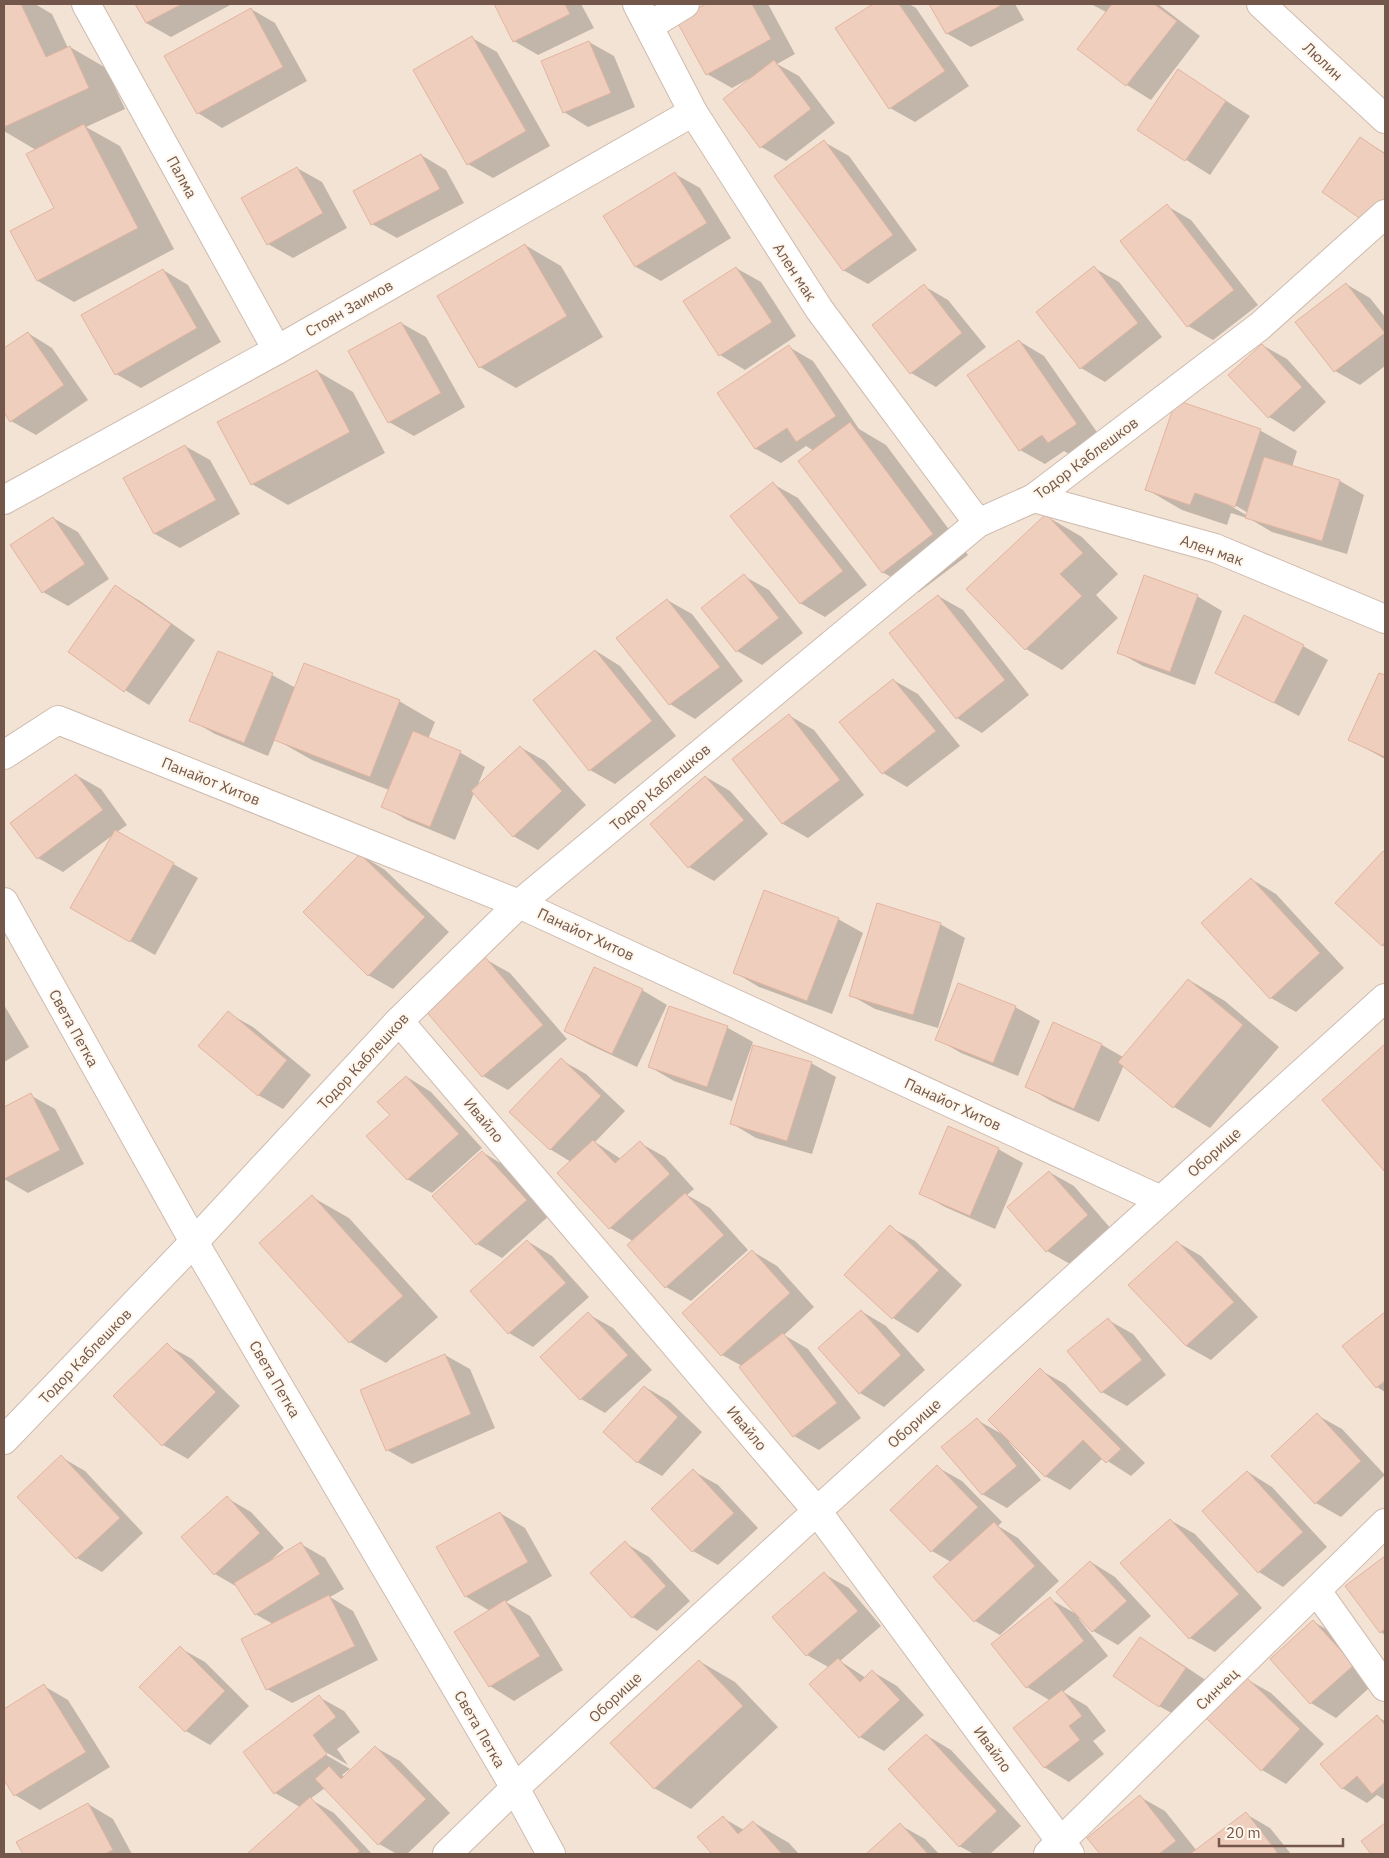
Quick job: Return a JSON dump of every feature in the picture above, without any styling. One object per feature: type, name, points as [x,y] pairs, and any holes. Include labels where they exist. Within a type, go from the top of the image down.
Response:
[{"type":"street","name":"Палма","points":[[86,4],[277,350]]},
{"type":"street","points":[[643,15],[685,4]]},
{"type":"street","name":"Люлин","points":[[1261,4],[1385,118]]},
{"type":"street","name":"Ален мак","points":[[643,15],[692,112],[819,309],[978,523]]},
{"type":"street","name":"Стоян Заимов","points":[[4,500],[277,350],[692,112]]},
{"type":"street","name":"Тодор Каблешков","points":[[4,1440],[194,1242],[400,1021],[519,904],[978,523],[1034,498],[1260,326],[1385,214]]},
{"type":"street","name":"Ален мак","points":[[1034,498],[1215,548],[1385,619]]},
{"type":"street","name":"Панайот Хитов","points":[[4,755],[58,720],[519,904],[1161,1200]]},
{"type":"street","name":"Света Петка","points":[[4,902],[194,1242],[515,1788],[551,1854]]},
{"type":"street","name":"Оборище","points":[[447,1854],[515,1788],[817,1511],[1161,1200],[1381,1011]]},
{"type":"street","name":"Ивайло","points":[[400,1021],[817,1511],[1059,1850]]},
{"type":"street","name":"Синчец","points":[[1059,1850],[1385,1524]]},
{"type":"street","points":[[1316,1591],[1385,1687]]},
{"type":"shaded area","points":[[4,4],[1385,4],[1385,1854],[4,1854]]},
{"type":"building","points":[[4,4],[21,4],[46,57],[70,46],[89,88],[4,127]]},
{"type":"building","points":[[135,4],[182,4],[146,23]]},
{"type":"building","points":[[494,4],[565,4],[570,14],[513,42]]},
{"type":"building","points":[[706,4],[752,4],[771,39],[706,75],[676,20]]},
{"type":"building","points":[[873,4],[899,4],[945,71],[889,109],[835,28]]},
{"type":"building","points":[[929,4],[999,4],[1000,6],[946,34]]},
{"type":"building","points":[[1112,4],[1154,4],[1177,21],[1126,86],[1077,49]]},
{"type":"building","points":[[251,8],[283,67],[197,114],[164,56]]},
{"type":"building","points":[[472,36],[526,131],[467,165],[413,70]]},
{"type":"building","points":[[589,41],[611,93],[563,113],[541,61]]},
{"type":"building","points":[[774,60],[811,109],[760,148],[723,99]]},
{"type":"building","points":[[1178,69],[1226,101],[1185,161],[1137,130]]},
{"type":"building","points":[[84,124],[138,228],[37,281],[10,231],[54,208],[26,154]]},
{"type":"building","points":[[1360,137],[1385,154],[1385,199],[1368,224],[1322,192]]},
{"type":"building","points":[[824,140],[893,235],[843,271],[774,176]]},
{"type":"building","points":[[421,154],[440,189],[371,225],[353,191]]},
{"type":"building","points":[[297,167],[323,213],[267,245],[241,198]]},
{"type":"building","points":[[675,172],[707,223],[635,267],[603,216]]},
{"type":"building","points":[[1167,204],[1234,290],[1187,327],[1120,241]]},
{"type":"building","points":[[525,244],[567,316],[479,368],[437,296]]},
{"type":"building","points":[[1094,266],[1138,323],[1080,369],[1036,312]]},
{"type":"building","points":[[736,267],[772,322],[719,356],[683,301]]},
{"type":"building","points":[[163,269],[197,328],[115,375],[81,315]]},
{"type":"building","points":[[1346,283],[1385,333],[1334,372],[1295,322]]},
{"type":"building","points":[[924,284],[962,333],[910,374],[872,325]]},
{"type":"building","points":[[401,322],[441,393],[388,423],[348,351]]},
{"type":"building","points":[[28,332],[64,385],[10,422],[4,412],[4,348]]},
{"type":"building","points":[[1019,340],[1077,424],[1048,443],[1042,435],[1019,451],[967,375]]},
{"type":"building","points":[[1262,344],[1302,387],[1268,418],[1228,375]]},
{"type":"building","points":[[789,345],[836,416],[796,442],[787,428],[755,449],[717,393]]},
{"type":"building","points":[[317,370],[350,432],[251,485],[217,422]]},
{"type":"building","points":[[1176,400],[1261,429],[1235,507],[1195,493],[1190,505],[1145,490]]},
{"type":"building","points":[[850,422],[933,534],[882,573],[798,461]]},
{"type":"building","points":[[185,445],[216,500],[154,534],[123,478]]},
{"type":"building","points":[[1264,457],[1340,480],[1322,541],[1245,518]]},
{"type":"building","points":[[773,482],[843,571],[800,604],[730,516]]},
{"type":"building","points":[[1046,514],[1083,553],[1060,574],[1082,596],[1025,650],[966,589]]},
{"type":"building","points":[[53,517],[85,564],[42,593],[10,545]]},
{"type":"building","points":[[744,574],[779,618],[736,652],[701,608]]},
{"type":"building","points":[[1144,575],[1198,595],[1170,672],[1117,653]]},
{"type":"building","points":[[115,585],[171,624],[124,692],[68,652]]},
{"type":"building","points":[[938,595],[1005,680],[956,719],[889,633]]},
{"type":"building","points":[[667,599],[720,667],[669,705],[616,638]]},
{"type":"building","points":[[1244,615],[1304,645],[1274,703],[1215,673]]},
{"type":"building","points":[[595,650],[652,721],[589,771],[533,700]]},
{"type":"building","points":[[218,651],[273,673],[244,743],[189,721]]},
{"type":"building","points":[[304,663],[400,700],[370,777],[274,740]]},
{"type":"building","points":[[1379,673],[1385,675],[1385,757],[1348,740]]},
{"type":"building","points":[[893,679],[936,731],[882,774],[839,722]]},
{"type":"building","points":[[789,714],[840,780],[782,824],[732,759]]},
{"type":"building","points":[[413,731],[461,751],[430,827],[381,807]]},
{"type":"building","points":[[520,746],[562,791],[513,837],[471,791]]},
{"type":"building","points":[[76,774],[103,810],[37,859],[10,823]]},
{"type":"building","points":[[705,776],[744,820],[688,868],[650,824]]},
{"type":"building","points":[[115,830],[174,863],[130,942],[70,908]]},
{"type":"building","points":[[1383,851],[1385,853],[1385,942],[1382,946],[1335,903]]},
{"type":"building","points":[[360,854],[425,917],[368,976],[303,912]]},
{"type":"building","points":[[1251,878],[1320,953],[1270,999],[1201,923]]},
{"type":"building","points":[[764,890],[839,918],[807,1001],[733,973]]},
{"type":"building","points":[[877,903],[941,923],[913,1015],[849,996]]},
{"type":"building","points":[[485,957],[543,1025],[482,1077],[424,1009]]},
{"type":"building","points":[[594,967],[643,989],[612,1054],[564,1031]]},
{"type":"building","points":[[1188,979],[1243,1025],[1173,1108],[1118,1062]]},
{"type":"building","points":[[958,983],[1016,1006],[993,1063],[935,1040]]},
{"type":"building","points":[[669,1006],[728,1026],[707,1087],[648,1067]]},
{"type":"building","points":[[228,1011],[287,1060],[258,1096],[198,1046]]},
{"type":"building","points":[[1053,1022],[1102,1044],[1074,1109],[1025,1087]]},
{"type":"building","points":[[1385,1044],[1385,1172],[1322,1100]]},
{"type":"building","points":[[753,1045],[812,1062],[787,1141],[730,1124]]},
{"type":"building","points":[[561,1058],[601,1096],[550,1150],[509,1112]]},
{"type":"building","points":[[406,1076],[459,1134],[407,1180],[366,1136],[390,1115],[377,1102]]},
{"type":"building","points":[[31,1093],[60,1150],[4,1179],[4,1107]]},
{"type":"building","points":[[948,1126],[999,1148],[970,1216],[919,1194]]},
{"type":"building","points":[[593,1140],[615,1163],[640,1141],[670,1174],[609,1229],[557,1173]]},
{"type":"building","points":[[482,1151],[527,1200],[476,1245],[432,1196]]},
{"type":"building","points":[[1049,1171],[1088,1215],[1046,1252],[1007,1207]]},
{"type":"building","points":[[685,1193],[724,1235],[665,1288],[627,1245]]},
{"type":"building","points":[[312,1195],[403,1296],[349,1343],[259,1243]]},
{"type":"building","points":[[890,1225],[939,1270],[892,1319],[844,1275]]},
{"type":"building","points":[[527,1240],[566,1283],[508,1334],[470,1291]]},
{"type":"building","points":[[1177,1241],[1234,1302],[1186,1346],[1128,1285]]},
{"type":"building","points":[[752,1250],[790,1293],[721,1356],[682,1313]]},
{"type":"building","points":[[861,1310],[901,1355],[859,1394],[818,1348]]},
{"type":"building","points":[[588,1312],[628,1355],[580,1400],[540,1357]]},
{"type":"building","points":[[1385,1312],[1385,1381],[1376,1388],[1342,1346]]},
{"type":"building","points":[[1108,1318],[1142,1360],[1101,1393],[1067,1351]]},
{"type":"building","points":[[783,1333],[837,1403],[793,1437],[739,1367]]},
{"type":"building","points":[[167,1343],[216,1392],[162,1446],[113,1396]]},
{"type":"building","points":[[445,1354],[471,1414],[386,1451],[360,1390]]},
{"type":"building","points":[[1040,1368],[1121,1449],[1106,1463],[1083,1440],[1045,1477],[988,1420]]},
{"type":"building","points":[[644,1386],[678,1417],[637,1463],[603,1432]]},
{"type":"building","points":[[1317,1413],[1361,1461],[1315,1504],[1271,1456]]},
{"type":"building","points":[[977,1418],[1017,1466],[982,1495],[941,1447]]},
{"type":"building","points":[[61,1455],[120,1518],[76,1559],[17,1497]]},
{"type":"building","points":[[937,1465],[978,1507],[931,1552],[890,1510]]},
{"type":"building","points":[[693,1469],[734,1513],[692,1552],[651,1509]]},
{"type":"building","points":[[1247,1471],[1303,1532],[1258,1573],[1202,1511]]},
{"type":"building","points":[[227,1496],[260,1533],[214,1575],[181,1537]]},
{"type":"building","points":[[500,1512],[528,1562],[465,1597],[436,1547]]},
{"type":"building","points":[[1170,1519],[1239,1594],[1189,1639],[1120,1563]]},
{"type":"building","points":[[994,1522],[1035,1566],[974,1622],[933,1577]]},
{"type":"building","points":[[625,1541],[666,1586],[632,1618],[590,1573]]},
{"type":"building","points":[[301,1542],[320,1574],[255,1615],[234,1583]]},
{"type":"building","points":[[1385,1556],[1385,1629],[1380,1633],[1345,1586]]},
{"type":"building","points":[[1090,1561],[1127,1601],[1092,1632],[1056,1592]]},
{"type":"building","points":[[824,1572],[858,1611],[806,1656],[772,1617]]},
{"type":"building","points":[[329,1595],[355,1646],[266,1690],[241,1639]]},
{"type":"building","points":[[1050,1597],[1084,1641],[1026,1688],[991,1644]]},
{"type":"building","points":[[505,1600],[540,1656],[489,1687],[454,1632]]},
{"type":"building","points":[[1313,1620],[1354,1665],[1310,1704],[1270,1659]]},
{"type":"building","points":[[1140,1637],[1186,1668],[1159,1707],[1113,1676]]},
{"type":"building","points":[[180,1646],[225,1691],[185,1732],[139,1687]]},
{"type":"building","points":[[838,1658],[860,1682],[872,1670],[900,1700],[859,1738],[809,1684]]},
{"type":"building","points":[[699,1660],[743,1706],[654,1789],[610,1743]]},
{"type":"building","points":[[1246,1677],[1300,1729],[1261,1771],[1206,1718]]},
{"type":"building","points":[[44,1684],[86,1752],[14,1796],[4,1780],[4,1709]]},
{"type":"building","points":[[1062,1690],[1082,1716],[1069,1726],[1080,1740],[1044,1768],[1013,1728]]},
{"type":"building","points":[[319,1695],[336,1717],[313,1735],[327,1754],[274,1794],[243,1752]]},
{"type":"building","points":[[1377,1715],[1385,1725],[1385,1782],[1372,1794],[1357,1776],[1342,1789],[1320,1764]]},
{"type":"building","points":[[926,1734],[997,1811],[959,1847],[888,1769]]},
{"type":"building","points":[[375,1746],[426,1799],[378,1845],[315,1779],[329,1766],[341,1779]]},
{"type":"building","points":[[1140,1795],[1176,1841],[1159,1854],[1100,1854],[1087,1838]]},
{"type":"building","points":[[310,1797],[360,1851],[356,1854],[247,1854]]},
{"type":"building","points":[[88,1803],[113,1850],[105,1854],[23,1854],[16,1842]]},
{"type":"building","points":[[1246,1812],[1277,1852],[1275,1854],[1190,1854]]},
{"type":"building","points":[[723,1816],[738,1834],[753,1821],[782,1854],[712,1854],[697,1837]]},
{"type":"building","points":[[900,1823],[928,1854],[866,1854]]},
{"type":"building","points":[[1385,1823],[1385,1854],[1371,1854],[1361,1841]]}]
